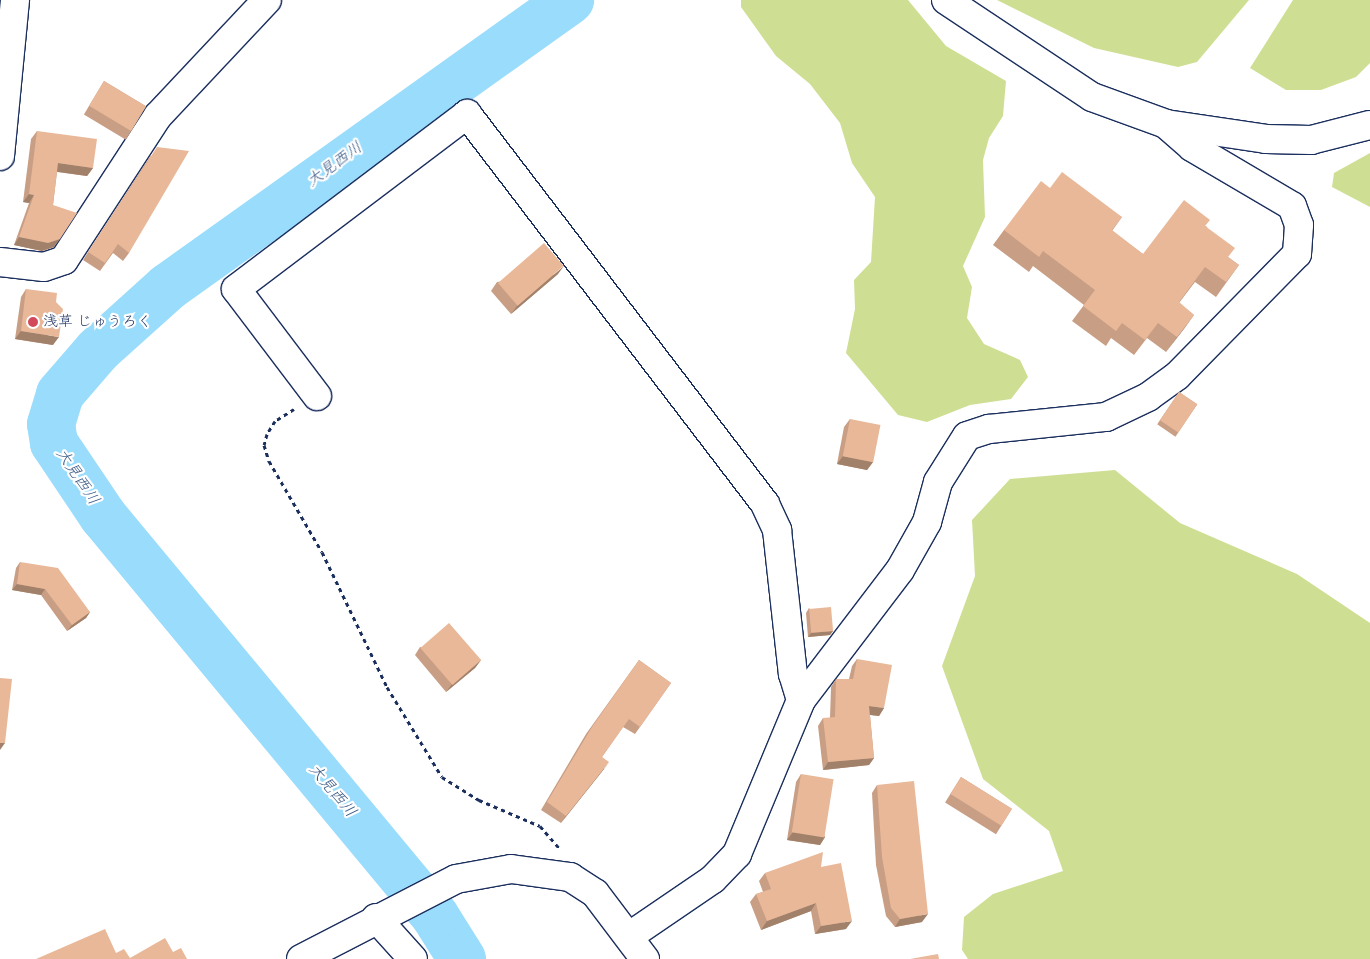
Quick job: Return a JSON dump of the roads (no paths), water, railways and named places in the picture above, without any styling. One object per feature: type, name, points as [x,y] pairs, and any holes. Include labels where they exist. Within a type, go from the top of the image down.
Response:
[{"type":"street","points":[[0,156],[15,0]]},
{"type":"street","points":[[0,262],[44,268],[64,260],[158,116],[267,0]]},
{"type":"street","points":[[946,0],[1092,97],[1166,124],[1266,139],[1310,140],[1370,125]]},
{"type":"street","points":[[317,396],[236,289],[467,114],[765,504],[777,530],[793,674],[801,700]]},
{"type":"street","points":[[631,935],[713,879],[737,854],[801,700],[900,570],[928,522],[938,482],[967,436],[989,429],[1106,417],[1148,397],[1177,376],[1297,254],[1299,224],[1292,206],[1192,147],[1166,124]]},
{"type":"street","points":[[301,959],[379,916],[456,879],[511,869],[570,877],[595,893],[631,935],[646,959]]},
{"type":"street","points":[[379,916],[413,959]]},
{"type":"waterway","name":"大見西川","points":[[462,959],[435,916],[103,516],[54,443],[51,424],[60,394],[98,350],[168,287],[570,0]]},
{"type":"place","name":"浅草 じゅうろく","points":[[33,322]]}]
